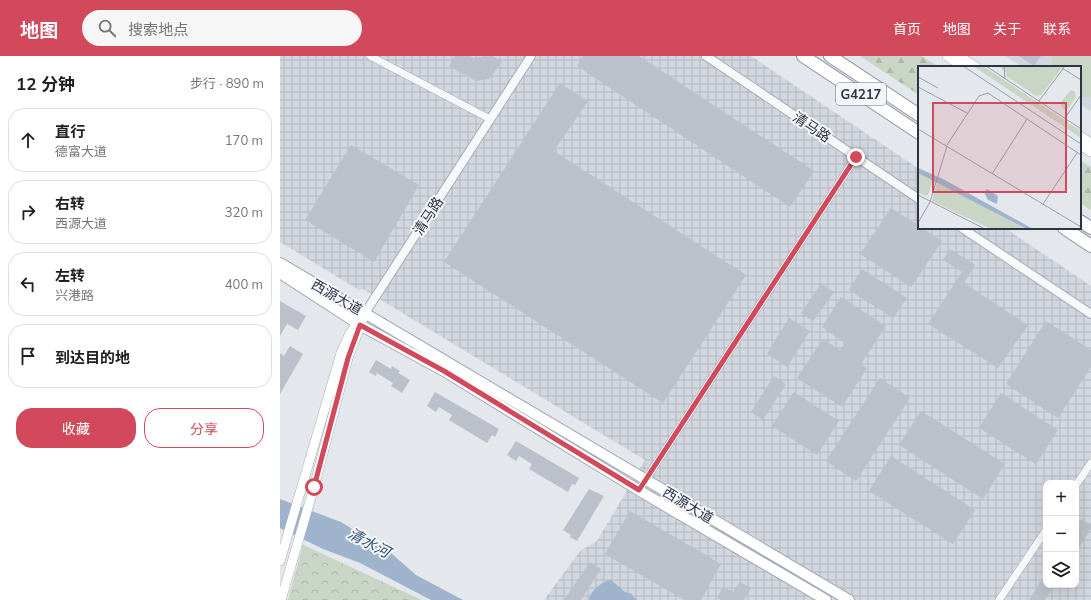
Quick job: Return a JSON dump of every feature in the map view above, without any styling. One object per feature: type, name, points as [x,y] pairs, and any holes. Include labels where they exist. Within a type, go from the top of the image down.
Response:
[{"type":"highway","name":"G4217","points":[[803,56],[918,132]]},
{"type":"highway","name":"G4217","points":[[830,56],[918,114]]},
{"type":"highway","points":[[1081,222],[1091,228]]},
{"type":"highway","points":[[1066,229],[1091,246]]},
{"type":"main road","points":[[947,56],[962,66]]},
{"type":"main road","points":[[959,56],[974,66]]},
{"type":"main road","points":[[1081,137],[1088,146]]},
{"type":"main road","name":"西源大道","points":[[280,263],[849,600]]},
{"type":"main road","name":"西源大道","points":[[280,273],[359,324],[444,371],[639,490],[826,600]]},
{"type":"main road","points":[[280,561],[341,353],[349,335],[366,313]]},
{"type":"main road","points":[[281,600],[314,487],[348,358],[359,324]]},
{"type":"street","points":[[370,56],[490,119]]},
{"type":"street","name":"清马路","points":[[366,313],[531,56]]},
{"type":"street","name":"清马路","points":[[706,56],[918,198]]},
{"type":"street","points":[[639,490],[856,157]]},
{"type":"street","points":[[964,229],[1091,314]]},
{"type":"street","points":[[1079,481],[1091,463]]},
{"type":"street","points":[[999,600],[1043,534]]},
{"type":"shaded area","points":[[280,56],[751,56],[918,168],[918,229],[1006,229],[1091,286],[1091,600],[544,600],[580,551],[597,541],[645,460],[363,289],[359,290],[280,242]]},
{"type":"shaded area","points":[[1005,56],[1091,56],[1091,111],[1081,105],[1081,66],[1020,66]]},
{"type":"green space","points":[[860,56],[922,56],[937,66],[918,66],[918,94]]},
{"type":"green space","points":[[1053,56],[1091,56],[1091,97],[1081,97],[1081,66],[1052,66]]},
{"type":"green space","points":[[1081,161],[1091,167],[1091,210],[1081,204]]},
{"type":"green space","points":[[303,545],[422,600],[288,600]]},
{"type":"water","name":"清水河","points":[[280,499],[341,522],[391,553],[416,575],[463,600],[431,600],[360,563],[323,549],[280,528]]},
{"type":"water","points":[[611,580],[625,592],[632,594],[633,597],[638,600],[589,600],[597,587],[604,582]]},
{"type":"building","points":[[455,56],[470,56],[473,58],[493,56],[502,62],[489,79],[476,81],[449,66]]},
{"type":"building","points":[[583,56],[639,56],[814,171],[790,207],[577,66]]},
{"type":"building","points":[[1019,56],[1041,56],[1034,66]]},
{"type":"building","points":[[560,83],[588,101],[554,151],[746,275],[663,403],[444,262]]},
{"type":"building","points":[[351,145],[419,185],[374,262],[305,220]]},
{"type":"building","points":[[891,208],[918,225],[918,229],[924,229],[942,241],[911,287],[860,254]]},
{"type":"building","points":[[950,249],[975,265],[964,283],[1028,325],[998,368],[928,324],[962,272],[943,260]]},
{"type":"building","points":[[862,269],[907,298],[893,318],[849,290]]},
{"type":"building","points":[[821,284],[834,292],[813,321],[801,313]]},
{"type":"building","points":[[841,297],[886,326],[861,364],[867,368],[842,407],[797,378],[823,339],[840,350],[845,343],[822,327]]},
{"type":"building","points":[[280,301],[306,316],[298,330],[287,324],[280,336]]},
{"type":"building","points":[[789,318],[810,331],[787,367],[767,354]]},
{"type":"building","points":[[1046,321],[1091,350],[1091,367],[1058,418],[1006,384]]},
{"type":"building","points":[[290,346],[303,354],[280,394],[280,353],[284,356]]},
{"type":"building","points":[[376,360],[391,369],[392,366],[400,371],[398,373],[410,380],[402,393],[391,386],[393,383],[377,373],[376,376],[369,372]]},
{"type":"building","points":[[774,376],[786,384],[763,420],[751,412]]},
{"type":"building","points":[[880,378],[910,398],[856,481],[826,461]]},
{"type":"building","points":[[435,392],[499,429],[495,437],[492,435],[487,443],[449,420],[452,415],[439,407],[436,412],[427,406]]},
{"type":"building","points":[[794,392],[839,421],[817,455],[772,426]]},
{"type":"building","points":[[1001,393],[1058,430],[1036,464],[979,428]]},
{"type":"building","points":[[921,411],[1005,464],[983,499],[899,445]]},
{"type":"building","points":[[516,441],[579,478],[575,485],[572,484],[568,492],[529,469],[532,464],[519,456],[516,461],[507,455]]},
{"type":"building","points":[[891,456],[975,510],[953,544],[869,491]]},
{"type":"building","points":[[589,489],[604,496],[577,541],[563,530]]},
{"type":"building","points":[[630,511],[721,564],[701,600],[684,600],[605,554]]},
{"type":"building","points":[[1081,519],[1091,525],[1091,529],[1079,547],[1079,522]]},
{"type":"building","points":[[590,562],[601,569],[581,600],[564,600]]},
{"type":"building","points":[[1043,578],[1043,588],[1052,588],[1045,600],[1029,600]]},
{"type":"building","points":[[740,582],[751,588],[744,600],[721,600],[717,598],[723,586],[733,592]]},
{"type":"route","points":[[314,487],[348,358],[360,325],[444,371],[639,490],[856,157]]}]
